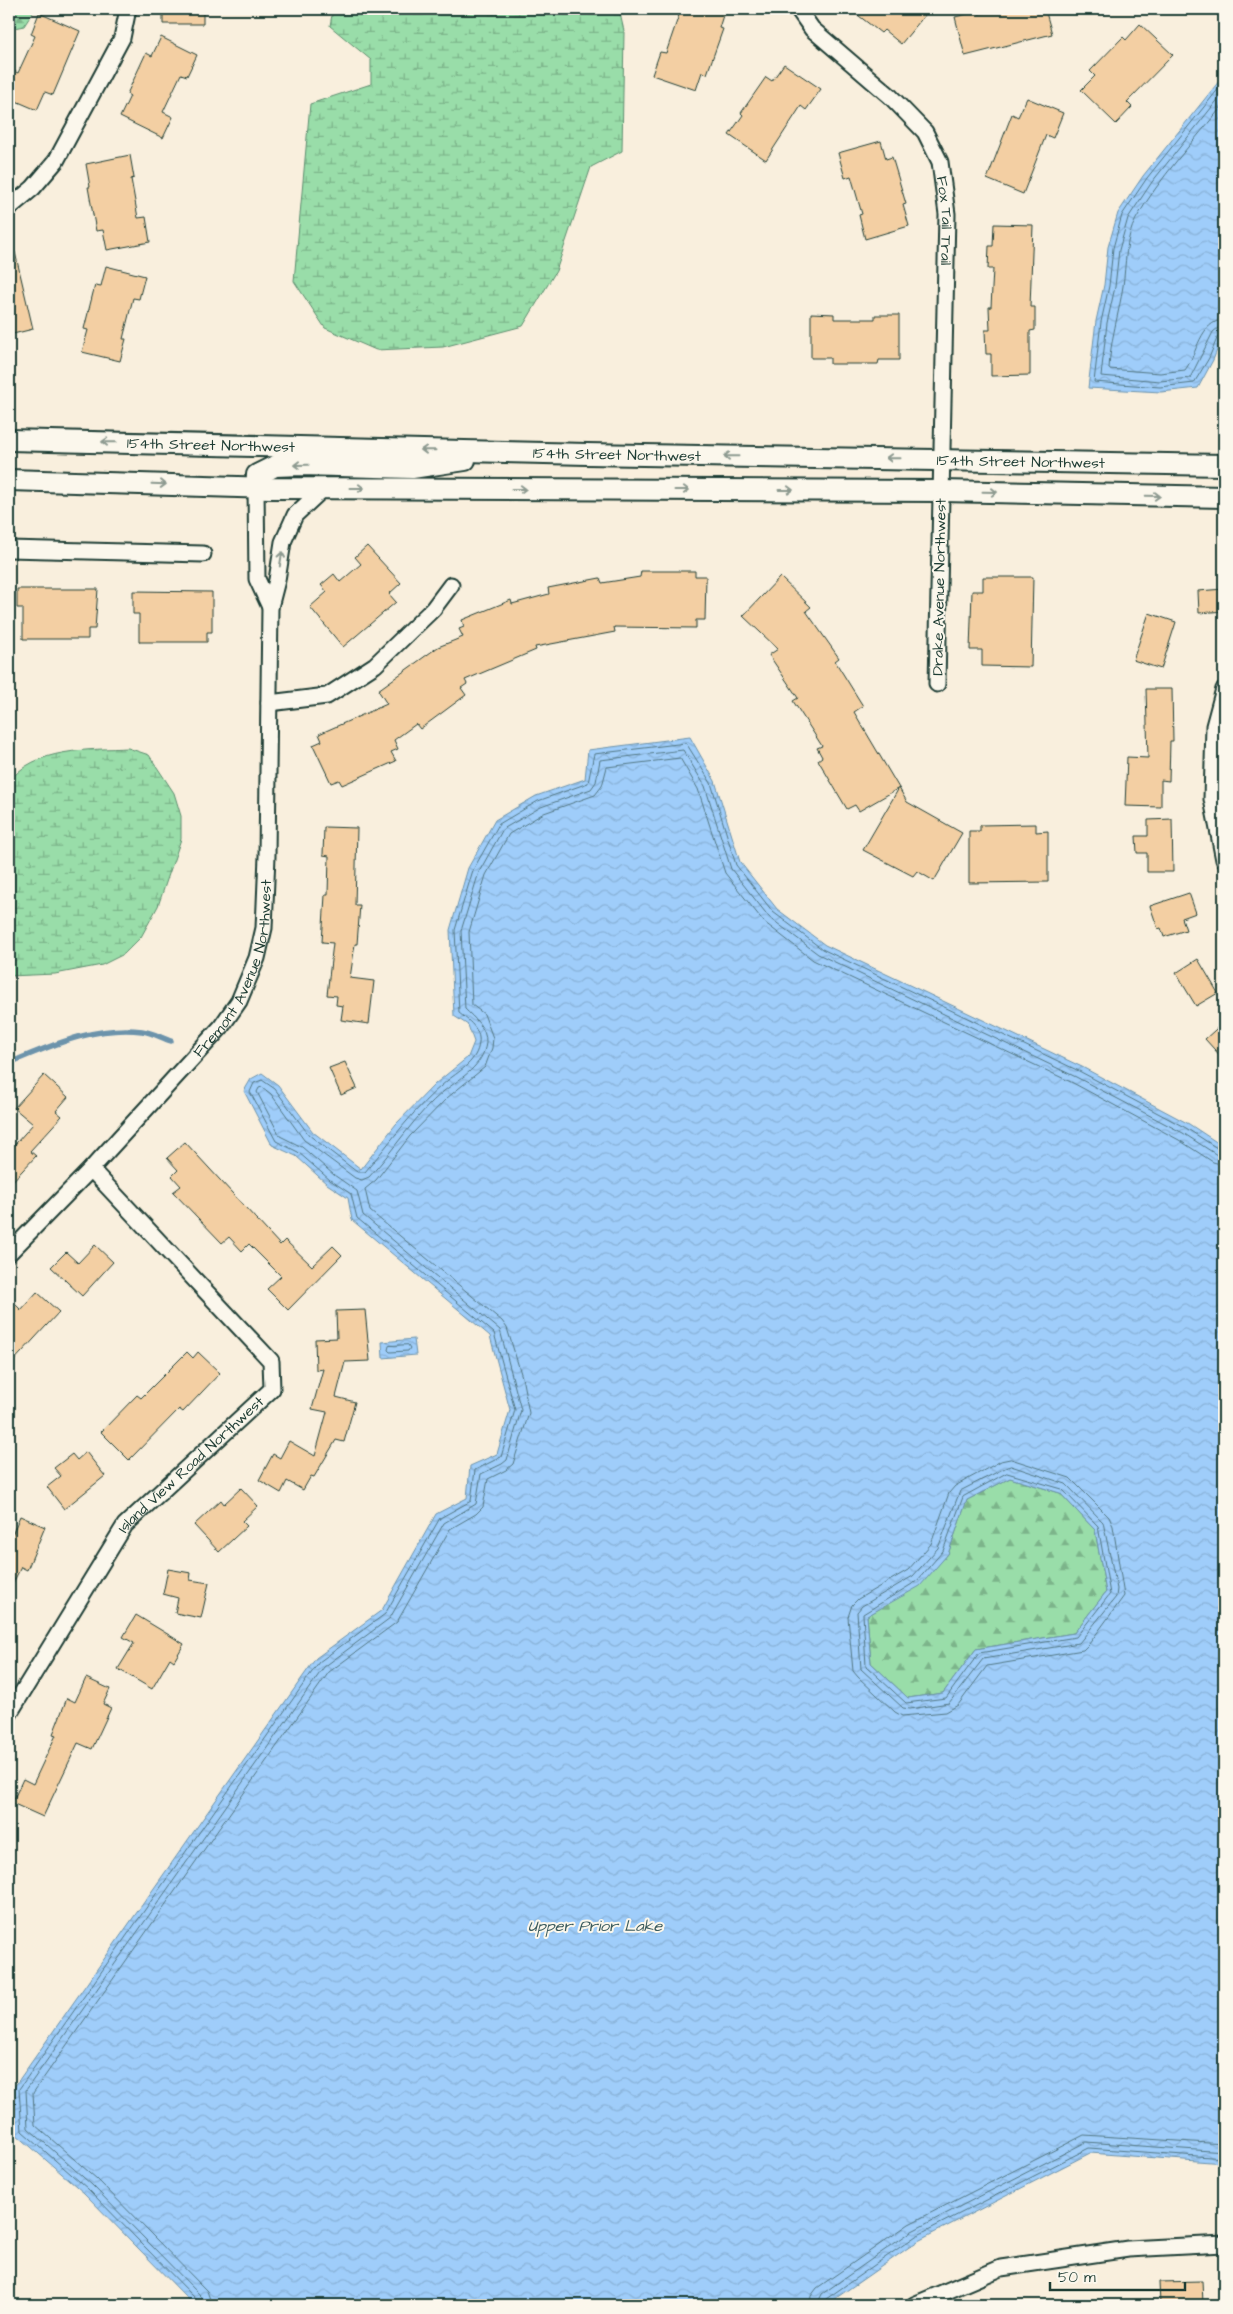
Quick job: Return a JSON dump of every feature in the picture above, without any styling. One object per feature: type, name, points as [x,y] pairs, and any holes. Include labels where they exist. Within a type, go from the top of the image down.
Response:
[{"type":"street","points":[[9,208],[32,188],[56,161],[122,38],[128,9]]},
{"type":"street","name":"Fox Tail Trail","points":[[798,9],[812,29],[890,96],[925,132],[940,162],[947,214],[942,491]]},
{"type":"street","name":"154th Street Northwest","points":[[9,440],[1224,465]]},
{"type":"street","points":[[256,487],[257,475],[275,466],[412,468],[524,452]]},
{"type":"street","points":[[9,480],[324,488],[942,491],[1224,497]]},
{"type":"street","name":"Fremont Avenue Northwest","points":[[256,487],[257,580],[270,607]]},
{"type":"street","name":"Fremont Avenue Northwest","points":[[9,1253],[91,1169],[222,1027],[240,1001],[257,958],[264,928],[270,703],[270,607],[277,580],[283,542],[295,515],[324,488]]},
{"type":"street","name":"Drake Avenue Northwest","points":[[937,684],[942,491]]},
{"type":"street","points":[[9,549],[203,554]]},
{"type":"street","points":[[270,703],[327,696],[375,665],[433,609],[451,585]]},
{"type":"street","points":[[1224,690],[1214,726],[1212,799],[1224,860]]},
{"type":"street","name":"Island View Road Northwest","points":[[9,1714],[124,1525],[272,1389],[271,1361],[91,1169]]},
{"type":"street","points":[[914,2305],[1001,2268],[1128,2249],[1224,2244]]},
{"type":"green space","points":[[9,9],[35,9],[24,26],[9,29]]},
{"type":"green space","points":[[333,9],[619,9],[624,31],[622,151],[591,167],[556,271],[523,326],[443,347],[376,350],[325,328],[294,281],[310,104],[371,84],[371,60],[330,26]]},
{"type":"green space","points":[[128,748],[149,755],[174,793],[181,816],[181,839],[158,906],[141,937],[124,954],[102,965],[55,974],[9,976],[9,782],[33,762],[48,756],[81,750]]},
{"type":"green space","points":[[1010,1478],[1060,1493],[1095,1530],[1106,1592],[1074,1633],[976,1649],[943,1693],[908,1698],[871,1663],[867,1616],[920,1585],[948,1554],[967,1500]]},
{"type":"water","points":[[1224,75],[1224,333],[1213,360],[1198,388],[1161,392],[1088,388],[1108,247],[1118,213],[1143,176]]},
{"type":"water","name":"Upper Prior Lake","points":[[690,737],[715,781],[740,862],[777,909],[825,945],[1082,1067],[1189,1124],[1224,1147],[1224,2163],[1090,2153],[918,2241],[826,2305],[197,2305],[192,2303],[84,2193],[16,2134],[14,2087],[316,1658],[382,1610],[436,1514],[467,1498],[470,1466],[497,1454],[510,1410],[490,1336],[352,1220],[348,1198],[327,1184],[296,1156],[272,1145],[244,1091],[251,1079],[262,1073],[278,1085],[313,1132],[361,1169],[396,1124],[435,1084],[468,1057],[474,1042],[468,1025],[454,1016],[450,930],[468,868],[495,820],[536,796],[585,779],[588,750]],"holes":[[[1010,1478],[1060,1493],[1095,1530],[1106,1592],[1074,1633],[976,1649],[943,1693],[908,1698],[871,1663],[867,1616],[920,1586],[948,1554],[967,1500]]]},
{"type":"water","points":[[414,1339],[416,1355],[383,1358],[382,1342]]},
{"type":"building","points":[[163,9],[203,9],[203,24],[163,24]]},
{"type":"building","points":[[681,9],[725,9],[719,28],[723,29],[707,74],[702,72],[696,90],[652,75],[660,52],[666,53]]},
{"type":"building","points":[[850,9],[930,9],[901,44],[884,30],[881,33]]},
{"type":"building","points":[[1000,9],[1045,9],[1052,34],[965,56],[955,17],[979,11],[979,14]]},
{"type":"building","points":[[39,13],[80,31],[53,95],[45,92],[37,110],[9,98],[9,69],[18,73],[35,36],[31,34]]},
{"type":"building","points":[[1140,24],[1173,55],[1127,102],[1132,107],[1116,124],[1081,90],[1095,76],[1090,71],[1123,37],[1126,40]]},
{"type":"building","points":[[161,37],[197,55],[187,76],[181,74],[163,112],[173,117],[163,138],[120,117],[130,96],[127,94],[146,53],[152,56]]},
{"type":"building","points":[[784,64],[821,89],[806,110],[801,106],[766,160],[729,135],[743,115],[741,113],[766,77],[772,81]]},
{"type":"building","points":[[1027,98],[1063,113],[1053,138],[1046,135],[1023,194],[987,179],[1012,114],[1018,117]]},
{"type":"building","points":[[881,141],[886,159],[892,157],[906,204],[903,205],[909,226],[865,239],[859,215],[862,214],[851,176],[845,178],[838,153]]},
{"type":"building","points":[[130,155],[134,178],[131,179],[138,218],[146,217],[150,242],[107,250],[103,230],[96,231],[86,164]]},
{"type":"building","points":[[994,224],[1033,225],[1030,307],[1035,307],[1035,330],[1030,331],[1030,375],[991,376],[991,354],[986,354],[985,330],[990,330],[989,307],[991,307],[993,269],[988,269],[989,246],[993,246]]},
{"type":"building","points":[[15,252],[33,329],[9,335],[9,253]]},
{"type":"building","points":[[106,266],[145,276],[139,299],[133,298],[123,339],[126,339],[120,361],[82,352],[88,330],[84,329],[95,285],[101,286]]},
{"type":"building","points":[[811,313],[834,314],[834,319],[875,319],[875,315],[899,315],[899,360],[879,360],[878,364],[830,364],[830,358],[811,358]]},
{"type":"building","points":[[367,546],[401,583],[389,594],[396,602],[343,647],[310,607],[327,592],[321,585],[334,574],[340,582],[361,564],[355,557]]},
{"type":"building","points":[[641,571],[695,571],[695,576],[706,576],[705,620],[696,620],[696,628],[614,627],[615,632],[535,647],[536,650],[465,680],[467,684],[461,688],[466,695],[420,729],[416,724],[394,740],[398,749],[391,752],[396,761],[342,785],[339,780],[331,783],[313,745],[322,741],[319,734],[387,704],[378,690],[438,647],[463,637],[459,629],[464,627],[462,620],[511,600],[512,604],[549,594],[548,588],[600,578],[602,583],[640,577]]},
{"type":"building","points":[[780,577],[811,607],[806,611],[839,658],[835,661],[863,706],[854,712],[899,788],[859,811],[855,805],[847,809],[818,760],[822,757],[817,748],[822,746],[793,701],[798,698],[769,655],[778,649],[743,616]]},
{"type":"building","points":[[983,577],[1033,577],[1031,667],[982,666],[982,650],[970,650],[972,591],[983,591]]},
{"type":"building","points":[[17,589],[98,589],[95,629],[88,629],[88,639],[23,639],[23,608],[17,608]]},
{"type":"building","points":[[1224,589],[1224,611],[1199,613],[1198,591]]},
{"type":"building","points":[[133,591],[212,592],[212,632],[207,632],[207,642],[139,642],[139,614],[133,614]]},
{"type":"building","points":[[1149,613],[1176,622],[1161,669],[1133,660]]},
{"type":"building","points":[[1146,689],[1172,689],[1173,741],[1170,741],[1169,781],[1161,780],[1161,807],[1125,806],[1127,757],[1148,758]]},
{"type":"building","points":[[899,788],[907,802],[962,833],[934,881],[917,871],[913,876],[863,850]]},
{"type":"building","points":[[1172,819],[1173,872],[1147,872],[1147,853],[1137,853],[1136,836],[1148,836],[1148,820]]},
{"type":"building","points":[[1036,824],[1036,832],[1048,831],[1048,882],[969,883],[969,831],[980,831],[980,825]]},
{"type":"building","points":[[324,827],[357,828],[355,905],[360,905],[357,944],[355,944],[350,978],[374,981],[369,1024],[341,1020],[343,1006],[336,1005],[337,996],[327,995],[333,943],[322,942],[325,895],[328,895],[329,856],[323,855]]},
{"type":"building","points":[[1189,893],[1196,913],[1182,918],[1186,930],[1164,937],[1161,928],[1158,929],[1150,906]]},
{"type":"building","points":[[1198,959],[1218,993],[1196,1006],[1176,973]]},
{"type":"building","points":[[1224,1022],[1224,1060],[1205,1039]]},
{"type":"building","points":[[345,1062],[357,1088],[341,1095],[329,1068]]},
{"type":"building","points":[[44,1075],[68,1097],[56,1111],[62,1116],[30,1151],[36,1156],[9,1185],[9,1151],[33,1124],[14,1108]]},
{"type":"building","points":[[185,1142],[280,1245],[285,1240],[312,1266],[333,1246],[342,1255],[288,1310],[267,1289],[281,1276],[249,1244],[242,1251],[229,1237],[222,1243],[173,1192],[181,1186],[172,1176],[178,1170],[167,1158]]},
{"type":"building","points":[[95,1245],[113,1262],[82,1296],[51,1267],[66,1252],[78,1263]]},
{"type":"building","points":[[37,1292],[59,1312],[9,1366],[9,1312],[16,1305],[21,1310]]},
{"type":"building","points":[[365,1310],[370,1361],[345,1362],[336,1397],[355,1402],[344,1442],[336,1440],[314,1477],[311,1476],[303,1490],[287,1481],[281,1493],[259,1480],[273,1454],[280,1458],[289,1441],[315,1456],[327,1412],[312,1409],[323,1369],[316,1370],[315,1339],[337,1338],[336,1311]]},
{"type":"building","points":[[187,1352],[193,1358],[198,1352],[220,1373],[183,1412],[179,1409],[129,1460],[101,1432],[137,1395],[141,1398]]},
{"type":"building","points":[[86,1452],[105,1476],[64,1509],[47,1487],[61,1476],[54,1468],[72,1454],[77,1460]]},
{"type":"building","points":[[241,1488],[258,1506],[242,1521],[247,1526],[219,1552],[194,1525],[221,1500],[224,1504]]},
{"type":"building","points":[[20,1516],[45,1527],[27,1570],[21,1567],[9,1591],[9,1542]]},
{"type":"building","points":[[168,1569],[191,1573],[190,1580],[209,1583],[201,1618],[175,1613],[178,1598],[163,1594]]},
{"type":"building","points":[[136,1615],[184,1644],[174,1661],[170,1658],[152,1689],[118,1669],[134,1643],[123,1637]]},
{"type":"building","points":[[86,1678],[110,1689],[103,1704],[111,1708],[92,1749],[78,1743],[43,1817],[12,1803],[23,1779],[33,1784],[56,1735],[53,1734],[67,1698],[75,1702]]},
{"type":"building","points":[[1202,2281],[1203,2304],[1160,2305],[1159,2282]]},
{"type":"waterway","points":[[9,1063],[74,1038],[107,1031],[142,1031],[171,1041]]}]
